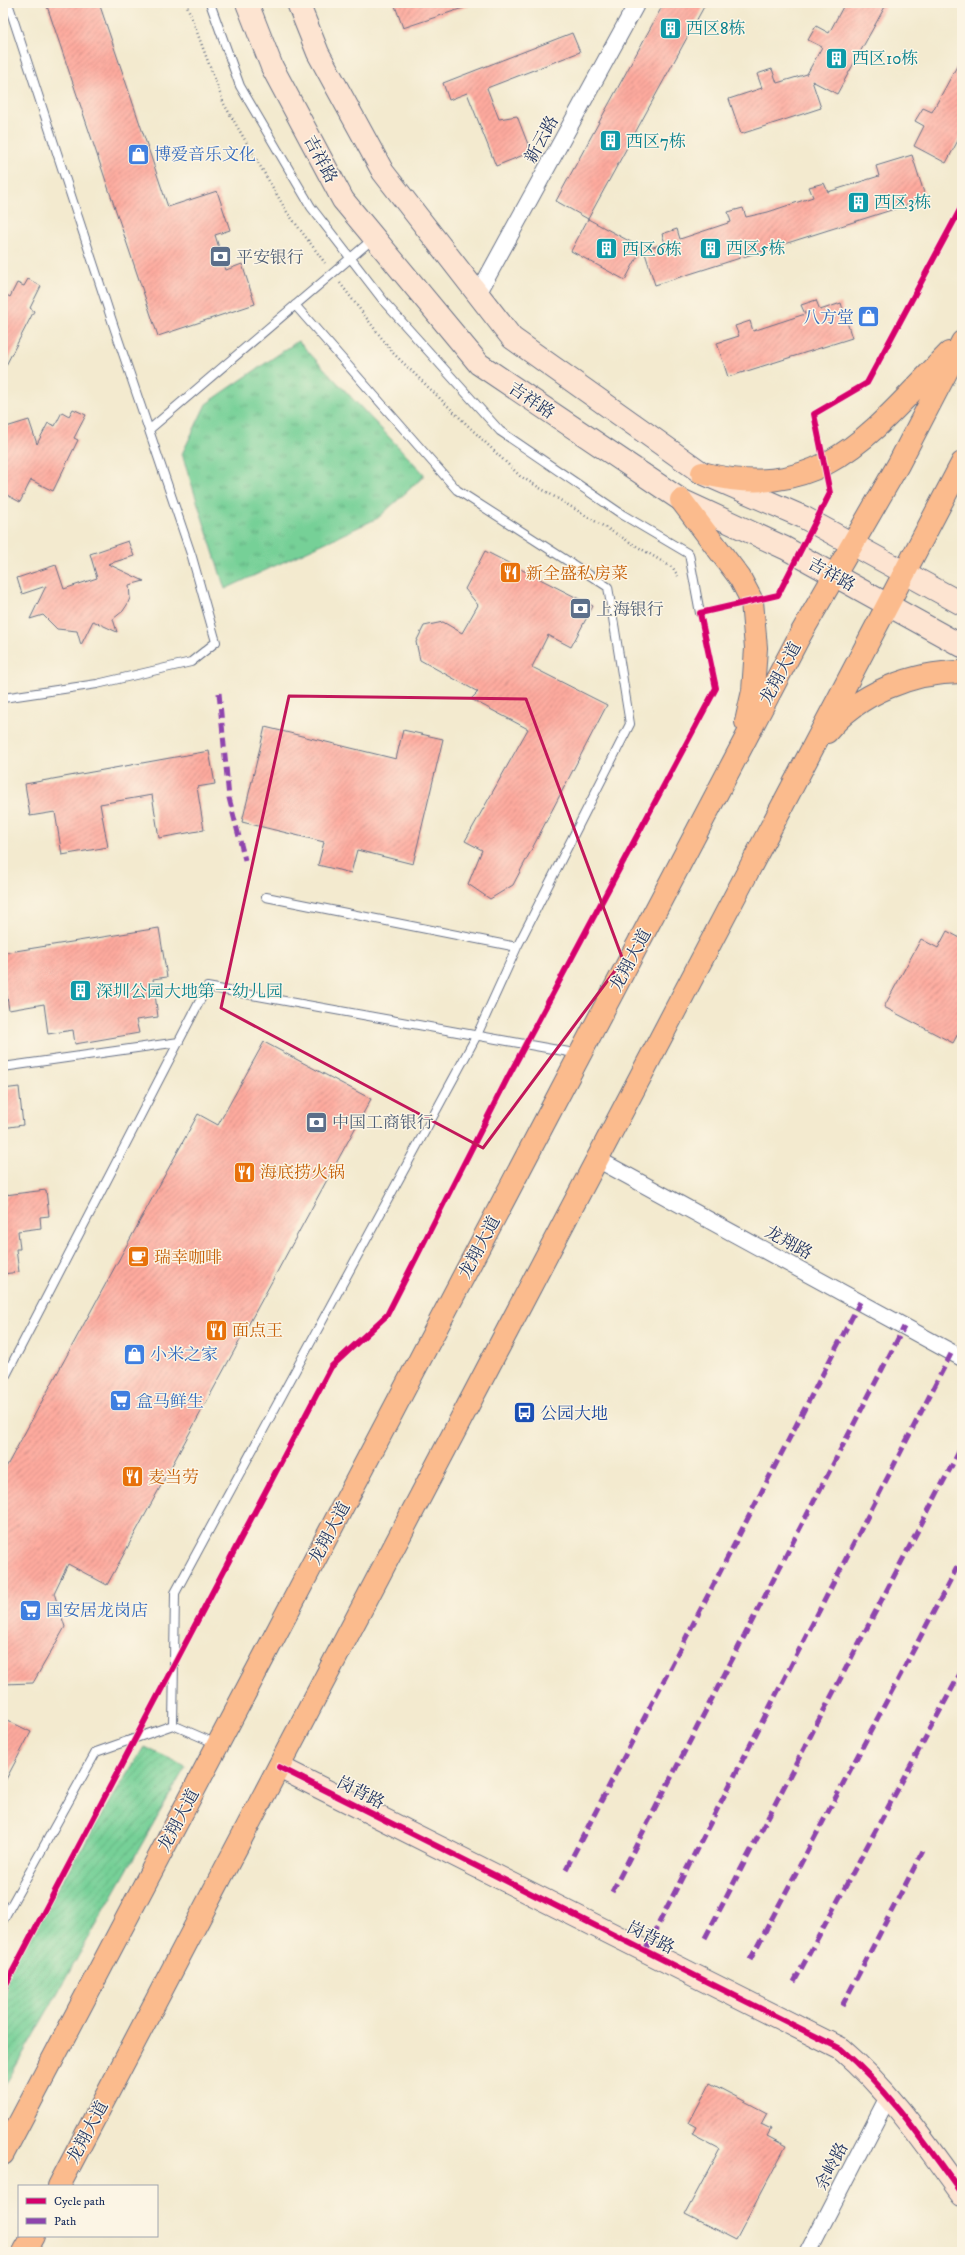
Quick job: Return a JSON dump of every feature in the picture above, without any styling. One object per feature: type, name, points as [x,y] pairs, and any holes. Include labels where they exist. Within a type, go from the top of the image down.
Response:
[{"type":"main road","name":"吉祥路","points":[[247,3],[272,66],[343,200],[479,364],[681,500],[785,548],[962,646]]},
{"type":"main road","points":[[298,3],[318,53],[383,172],[512,338],[702,473],[803,517],[962,604]]},
{"type":"main road","points":[[702,473],[722,478],[764,481],[785,479],[825,466],[863,441],[962,341]]},
{"type":"main road","name":"龙翔大道","points":[[3,2154],[740,750],[834,575],[898,465],[962,341]]},
{"type":"main road","name":"龙翔大道","points":[[60,2185],[962,463]]},
{"type":"main road","points":[[681,500],[740,578],[752,601],[756,648],[754,684],[740,750]]},
{"type":"main road","points":[[795,781],[811,752],[831,727],[856,705],[884,689],[915,678],[947,672],[962,672]]},
{"type":"main road","name":"岗背路","points":[[279,1767],[841,2049],[863,2068],[912,2125],[962,2194]]},
{"type":"street","name":"新云路","points":[[478,294],[637,3]]},
{"type":"street","name":"龙翔路","points":[[597,1159],[962,1358]]},
{"type":"street","name":"余岭路","points":[[808,2252],[888,2097]]},
{"type":"lane","points":[[3,698],[98,684],[191,662],[216,642],[192,557],[150,429],[114,327],[8,3]]},
{"type":"lane","points":[[210,3],[240,86],[311,207],[386,304],[500,431],[623,515],[689,554],[700,613]]},
{"type":"lane","points":[[150,429],[374,238]]},
{"type":"lane","points":[[173,1725],[175,1593],[476,1035],[516,947],[630,724],[608,588],[457,490],[295,305]]},
{"type":"lane","points":[[266,897],[516,947]]},
{"type":"lane","points":[[3,1381],[208,987],[580,1054]]},
{"type":"lane","points":[[3,1067],[179,1042]]},
{"type":"lane","points":[[3,1920],[96,1752],[173,1725],[218,1744]]},
{"type":"highlighted area","points":[[289,696],[526,699],[623,960],[483,1148],[221,1008]]},
{"type":"green space","points":[[298,341],[425,475],[378,518],[225,589],[182,454],[206,404]]},
{"type":"green space","points":[[144,1747],[186,1766],[3,2089],[3,1977]]},
{"type":"building","points":[[46,3],[99,3],[168,207],[217,191],[230,230],[215,235],[226,270],[242,264],[255,304],[158,336]]},
{"type":"building","points":[[394,3],[469,3],[469,6],[403,28]]},
{"type":"building","name":"西区7栋","points":[[664,3],[706,3],[588,219],[556,201]]},
{"type":"building","name":"西区10栋","points":[[845,3],[887,3],[837,94],[812,81],[821,108],[741,134],[729,99],[762,88],[757,74],[772,69],[777,83],[807,74],[822,47],[808,40],[816,26],[829,33]]},
{"type":"building","points":[[572,33],[580,52],[487,88],[499,119],[517,116],[531,152],[496,166],[467,93],[449,100],[443,83]]},
{"type":"building","points":[[962,57],[962,133],[946,163],[914,146],[924,126],[915,121],[923,108],[932,112]]},
{"type":"building","points":[[912,155],[926,199],[655,285],[644,250],[665,243],[662,234],[677,229],[680,239],[731,222],[728,212],[743,208],[746,217],[768,212],[813,197],[809,187],[824,183],[828,192],[879,176],[876,166]]},
{"type":"building","name":"西区6栋","points":[[588,219],[642,248],[625,280],[571,251]]},
{"type":"building","points":[[28,279],[41,286],[30,308],[34,311],[3,371],[3,293],[10,297],[17,283],[24,286]]},
{"type":"building","points":[[816,300],[820,310],[841,303],[852,338],[728,377],[717,343],[739,336],[735,326],[750,321],[753,331],[805,314],[801,305]]},
{"type":"building","points":[[73,409],[86,415],[74,438],[78,440],[53,491],[31,480],[20,502],[3,493],[3,428],[29,420],[37,444],[48,423],[55,426],[62,412],[69,416]]},
{"type":"building","points":[[128,541],[134,556],[108,564],[144,581],[129,585],[130,598],[127,605],[123,611],[113,619],[117,632],[93,621],[81,645],[77,631],[57,629],[43,615],[30,619],[46,586],[22,594],[17,578],[56,565],[64,589],[97,578],[90,554]]},
{"type":"building","points":[[485,551],[593,606],[571,647],[548,635],[532,667],[607,705],[513,885],[490,899],[468,884],[482,850],[465,841],[528,729],[471,699],[478,692],[420,660],[416,642],[424,626],[443,622],[462,633],[478,605],[465,589]]},
{"type":"building","points":[[265,727],[396,759],[403,730],[443,739],[413,864],[357,850],[351,873],[318,865],[324,842],[242,822]]},
{"type":"building","points":[[209,751],[215,784],[197,787],[204,830],[159,838],[152,795],[100,804],[108,847],[62,855],[55,812],[30,816],[25,784]]},
{"type":"building","name":"深圳公园大地第一幼儿园","points":[[159,928],[167,977],[153,979],[158,1017],[136,1020],[139,1033],[75,1044],[73,1030],[48,1034],[44,1004],[9,1010],[3,971],[3,953]]},
{"type":"building","points":[[947,931],[962,939],[962,1026],[953,1043],[884,1007],[921,939],[938,948]]},
{"type":"building","points":[[264,1042],[371,1099],[107,1585],[68,1564],[54,1593],[65,1627],[33,1683],[3,1684],[3,1473],[198,1114],[218,1125]]},
{"type":"building","points":[[19,1087],[23,1125],[3,1128],[3,1089]]},
{"type":"building","points":[[46,1190],[49,1216],[40,1217],[41,1228],[18,1231],[20,1249],[16,1249],[19,1272],[3,1274],[3,1207],[6,1206],[5,1195]]},
{"type":"building","points":[[3,1718],[31,1732],[3,1785]]},
{"type":"building","points":[[710,2083],[767,2113],[761,2124],[771,2129],[767,2136],[786,2146],[736,2240],[685,2214],[720,2149],[692,2134],[696,2127],[689,2123]]},
{"type":"marked path","points":[[219,693],[229,798],[245,860]]},
{"type":"marked path","points":[[566,1869],[860,1302]]},
{"type":"marked path","points":[[612,1892],[904,1327]]},
{"type":"marked path","points":[[645,1950],[952,1352]]},
{"type":"marked path","points":[[705,1938],[962,1446]]},
{"type":"marked path","points":[[750,1960],[962,1558]]},
{"type":"marked path","points":[[794,1982],[962,1670]]},
{"type":"marked path","points":[[842,2006],[925,1847]]},
{"type":"cycle path","points":[[3,1999],[5,1986],[331,1367],[387,1315],[507,1079],[716,688],[700,613],[778,595],[830,493],[814,414],[867,383],[962,206]]},
{"type":"cycle path","points":[[279,1767],[841,2049],[891,2099],[962,2194]]},
{"type":"place","name":"西区8栋","points":[[671,28]]},
{"type":"place","name":"西区10栋","points":[[836,58]]},
{"type":"place","name":"西区7栋","points":[[610,141]]},
{"type":"place","name":"博爱音乐文化","points":[[138,154]]},
{"type":"place","name":"西区3栋","points":[[859,202]]},
{"type":"place","name":"西区5栋","points":[[711,248]]},
{"type":"place","name":"西区6栋","points":[[607,249]]},
{"type":"place","name":"平安银行","points":[[221,257]]},
{"type":"place","name":"八方堂","points":[[869,317]]},
{"type":"place","name":"新全盛私房菜","points":[[510,573]]},
{"type":"place","name":"上海银行","points":[[581,609]]},
{"type":"place","name":"深圳公园大地第一幼儿园","points":[[80,991]]},
{"type":"place","name":"中国工商银行","points":[[317,1122]]},
{"type":"place","name":"海底捞火锅","points":[[245,1172]]},
{"type":"place","name":"瑞幸咖啡","points":[[138,1257]]},
{"type":"place","name":"面点王","points":[[217,1330]]},
{"type":"place","name":"小米之家","points":[[135,1354]]},
{"type":"place","name":"盒马鲜生","points":[[120,1401]]},
{"type":"place","name":"公园大地","points":[[524,1413]]},
{"type":"place","name":"麦当劳","points":[[133,1477]]},
{"type":"place","name":"国安居龙岗店","points":[[31,1610]]}]
